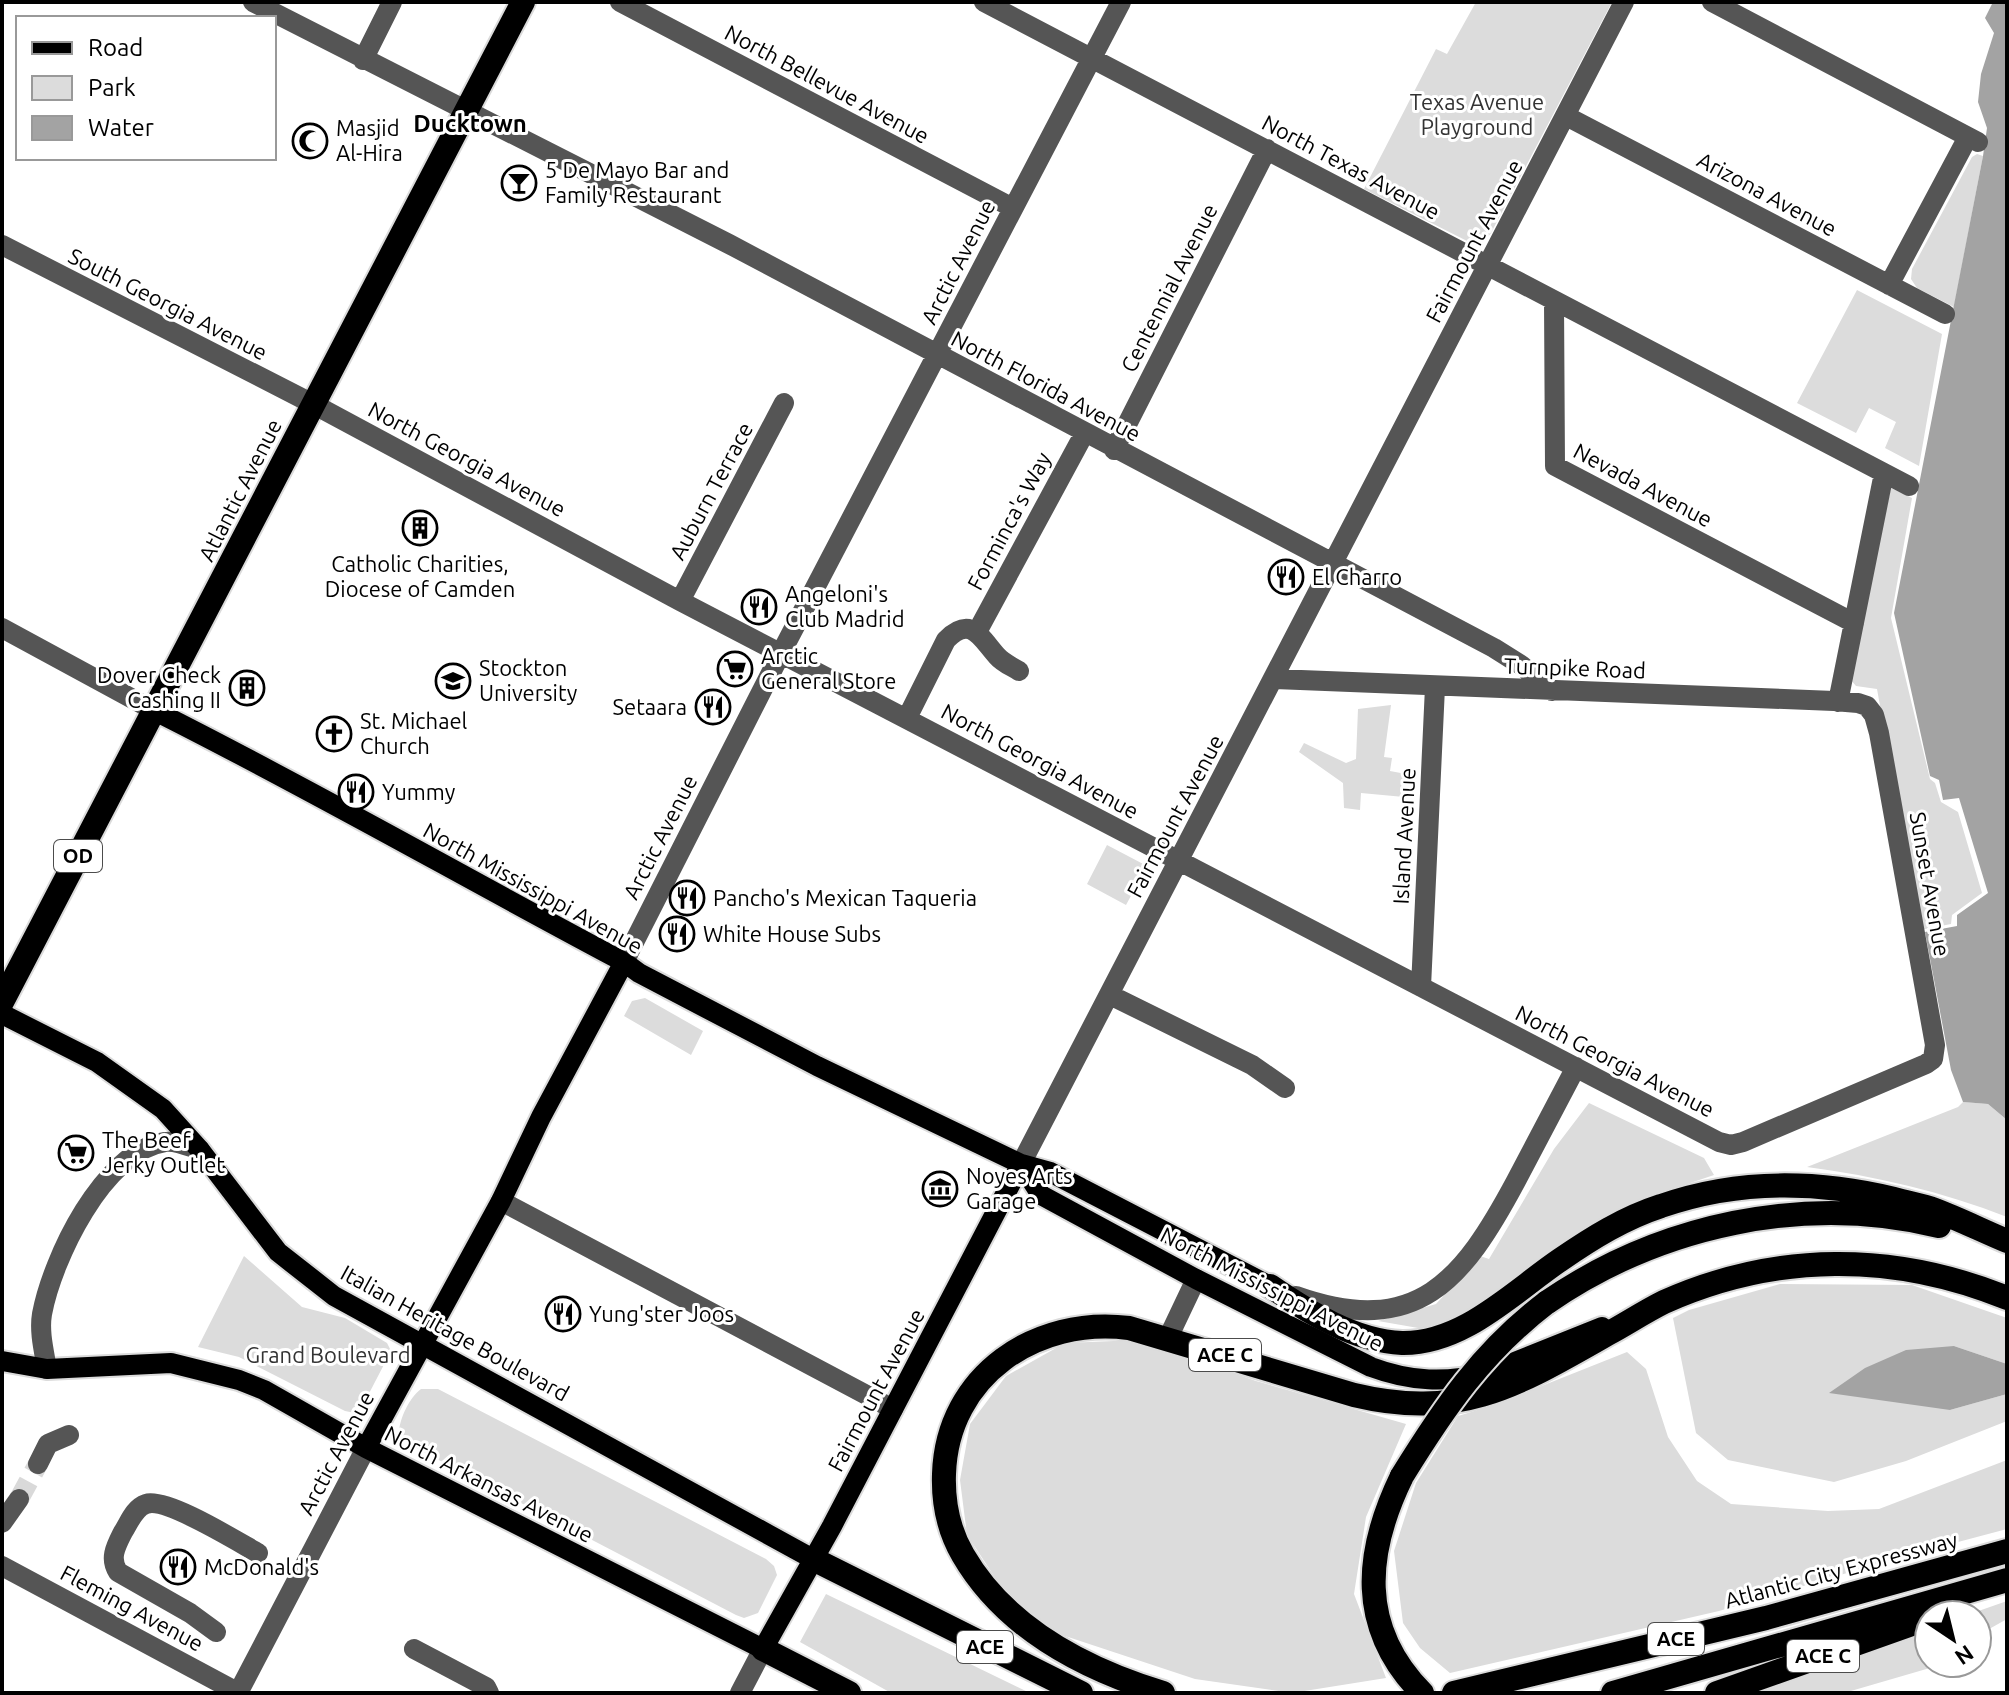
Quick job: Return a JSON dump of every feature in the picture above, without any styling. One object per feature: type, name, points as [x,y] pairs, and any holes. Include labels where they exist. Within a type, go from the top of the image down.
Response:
[{"type":"highway","name":"Atlantic Avenue","points":[[2,1002],[523,2]]},
{"type":"highway","points":[[1270,1286],[1299,1306],[1359,1334],[1401,1343],[1430,1340],[1470,1323],[1594,1237],[1628,1219],[1681,1199],[1764,1185],[1823,1185],[1870,1193],[1932,1209],[2007,1242]]},
{"type":"highway","points":[[1422,1693],[1404,1673],[1388,1646],[1375,1603],[1372,1566],[1378,1533],[1402,1476],[1445,1408],[1475,1368],[1507,1334],[1546,1303],[1585,1278],[1664,1243],[1759,1218],[1825,1212],[1858,1214],[1925,1223],[2007,1242]]},
{"type":"highway","name":"ACE C","points":[[1163,1693],[1071,1656],[1028,1629],[984,1587],[962,1554],[949,1521],[944,1485],[947,1451],[957,1417],[986,1374],[1013,1352],[1043,1336],[1080,1327],[1113,1326],[1168,1338],[1354,1395],[1406,1404],[1438,1404],[1469,1400],[1502,1390],[1653,1308],[1700,1288],[1753,1273],[1785,1268],[1884,1265],[1951,1277],[2007,1298]]},
{"type":"highway","name":"Atlantic City Expressway","points":[[1454,1693],[1740,1624],[2007,1551]]},
{"type":"highway","name":"ACE","points":[[813,1559],[1081,1693]]},
{"type":"highway","name":"ACE","points":[[1971,1599],[1997,1590]]},
{"type":"highway","name":"ACE","points":[[1613,1693],[1913,1617]]},
{"type":"highway","name":"ACE C","points":[[1717,1693],[1913,1620]]},
{"type":"highway","points":[[763,1649],[849,1693]]},
{"type":"main road","name":"North Mississippi Avenue","points":[[155,711],[794,1054],[1021,1164],[1050,1172],[1270,1286]]},
{"type":"main road","name":"Arctic Avenue","points":[[366,1448],[394,1394],[425,1345],[624,962]]},
{"type":"main road","name":"Italian Heritage Boulevard","points":[[2,1014],[97,1062],[163,1109],[200,1150],[278,1252],[334,1296],[813,1559]]},
{"type":"main road","name":"North Mississippi Avenue","points":[[1021,1164],[1041,1195],[1196,1279],[1371,1367],[1407,1379],[1435,1381],[1487,1373],[1653,1308]]},
{"type":"main road","name":"Fairmount Avenue","points":[[763,1649],[1021,1164]]},
{"type":"main road","name":"North Arkansas Avenue","points":[[2,1361],[47,1369],[171,1363],[215,1372],[264,1390],[366,1448],[763,1649]]},
{"type":"street","name":"North Florida Avenue","points":[[253,2],[729,244],[1507,656],[1552,691]]},
{"type":"street","points":[[363,60],[392,2]]},
{"type":"street","name":"North Bellevue Avenue","points":[[620,2],[1013,208]]},
{"type":"street","name":"North Texas Avenue","points":[[984,2],[1909,486]]},
{"type":"street","name":"Arctic Avenue","points":[[624,962],[781,653],[1121,2]]},
{"type":"street","name":"Fairmount Avenue","points":[[1021,1164],[1624,2]]},
{"type":"street","points":[[1712,2],[1973,139],[1889,285]]},
{"type":"street","name":"Arizona Avenue","points":[[1566,116],[1945,314]]},
{"type":"street","name":"Centennial Avenue","points":[[1114,450],[1267,149]]},
{"type":"street","name":"South Georgia Avenue","points":[[2,245],[313,404]]},
{"type":"street","name":"Nevada Avenue","points":[[1554,302],[1555,466],[1854,623]]},
{"type":"street","name":"Auburn Terrace","points":[[680,601],[784,403]]},
{"type":"street","name":"North Georgia Avenue","points":[[313,404],[680,601],[1719,1142],[1737,1145],[1926,1064]]},
{"type":"street","name":"Forminca's Way","points":[[977,632],[1084,434]]},
{"type":"street","points":[[1838,702],[1884,473]]},
{"type":"street","points":[[2,628],[155,711]]},
{"type":"street","points":[[907,718],[946,640],[956,631],[967,629],[977,632],[997,656],[1019,671]]},
{"type":"street","name":"Turnpike Road","points":[[1275,679],[1858,703],[1871,710]]},
{"type":"street","name":"Island Avenue","points":[[1421,987],[1435,687]]},
{"type":"street","name":"Sunset Avenue","points":[[1871,710],[1882,747],[1935,1045],[1934,1055],[1926,1064]]},
{"type":"street","points":[[1110,995],[1252,1065],[1285,1088]]},
{"type":"street","points":[[1270,1286],[1321,1304],[1353,1310],[1381,1310],[1409,1304],[1431,1293],[1451,1278],[1478,1245],[1576,1067]]},
{"type":"street","points":[[47,1369],[42,1316],[56,1265],[92,1198],[123,1163],[148,1146],[168,1141],[200,1150]]},
{"type":"street","points":[[501,1201],[893,1409]]},
{"type":"street","points":[[1168,1338],[1196,1279]]},
{"type":"street","points":[[38,1464],[48,1444],[69,1435]]},
{"type":"street","name":"Arctic Avenue","points":[[238,1693],[366,1448]]},
{"type":"street","points":[[2,1523],[19,1499]]},
{"type":"street","points":[[216,1632],[190,1613],[118,1572],[113,1564],[113,1554],[127,1525],[134,1513],[145,1504],[159,1503],[258,1553]]},
{"type":"street","name":"Fleming Avenue","points":[[2,1566],[238,1693]]},
{"type":"street","points":[[414,1649],[486,1687],[489,1693]]},
{"type":"street","points":[[740,1693],[763,1649]]},
{"type":"green space","name":"Texas Avenue Playground","points":[[1476,2],[1612,2],[1491,233],[1483,243],[1475,245],[1364,189],[1436,49],[1447,54]]},
{"type":"green space","points":[[1977,154],[1983,156],[1954,307],[1917,288],[1911,279],[1912,269],[1972,157]]},
{"type":"green space","points":[[1857,290],[1942,334],[1919,466],[1885,448],[1896,422],[1869,408],[1856,433],[1797,403]]},
{"type":"green space","points":[[1891,488],[1912,498],[1891,618],[1930,779],[1935,783],[1941,802],[1958,812],[1982,893],[1952,915],[1951,924],[1920,930],[1877,689],[1856,686],[1850,679]]},
{"type":"green space","points":[[1391,705],[1384,757],[1392,758],[1390,771],[1406,774],[1404,797],[1361,793],[1360,810],[1344,808],[1343,783],[1299,752],[1304,743],[1346,763],[1356,759],[1358,709]]},
{"type":"green space","points":[[1107,845],[1147,866],[1126,905],[1087,884]]},
{"type":"green space","points":[[645,998],[703,1031],[691,1055],[624,1016],[632,1001]]},
{"type":"green space","points":[[1963,1102],[1988,1104],[2007,1120],[2007,1217],[1909,1186],[1807,1167],[1958,1107]]},
{"type":"green space","points":[[1589,1103],[1704,1158],[1714,1175],[1640,1200],[1563,1243],[1461,1318],[1424,1329],[1378,1321],[1436,1304],[1480,1256],[1489,1259],[1554,1149]]},
{"type":"green space","name":"Grand Boulevard","points":[[244,1256],[302,1307],[345,1318],[387,1343],[391,1351],[362,1407],[355,1413],[345,1411],[239,1357],[198,1347]]},
{"type":"green space","points":[[1780,1284],[1912,1285],[2007,1318],[2007,1364],[1954,1346],[1950,1410],[2007,1394],[2007,1421],[1906,1461],[1834,1482],[1728,1460],[1696,1433],[1673,1318],[1689,1310]]},
{"type":"green space","points":[[1138,1340],[1256,1381],[1406,1424],[1366,1517],[1354,1594],[1386,1678],[1292,1693],[1195,1679],[1059,1634],[1006,1594],[967,1535],[960,1480],[970,1424],[1006,1376],[1065,1343]]},
{"type":"green space","points":[[1627,1352],[1646,1369],[1668,1437],[1697,1481],[1731,1504],[1828,1511],[1879,1509],[2007,1460],[2007,1529],[1719,1611],[1450,1673],[1420,1648],[1403,1623],[1394,1551],[1416,1483],[1458,1416],[1494,1405]]},
{"type":"green space","points":[[421,1389],[438,1389],[766,1559],[774,1566],[777,1575],[758,1613],[744,1618],[736,1615],[408,1444],[399,1436],[400,1424],[409,1404]]},
{"type":"green space","points":[[826,1594],[1030,1693],[891,1693],[800,1642]]},
{"type":"green space","points":[[2007,1601],[2007,1619],[1993,1627],[1993,1606]]},
{"type":"green space","points":[[1913,1635],[1913,1673],[1844,1693],[1757,1693]]},
{"type":"water","points":[[1993,2],[2007,2],[2007,1120],[1988,1104],[1963,1102],[1951,1070],[1925,932],[1957,926],[1957,915],[1988,893],[1959,798],[1943,800],[1939,780],[1930,776],[1894,613],[1983,156],[1987,128],[1978,102],[1981,74],[1994,33],[1985,18]]},
{"type":"water","points":[[1954,1346],[2007,1364],[2007,1394],[1950,1410],[1829,1393],[1865,1368],[1906,1350]]},
{"type":"tunnel","points":[[19,1499],[38,1464]]},
{"type":"place","name":"Masjid Al-Hira","points":[[310,141]]},
{"type":"place","name":"5 De Mayo Bar and Family Restaurant","points":[[519,183]]},
{"type":"place","name":"Catholic Charities, Diocese of Camden","points":[[420,528]]},
{"type":"place","name":"El Charro","points":[[1286,577]]},
{"type":"place","name":"Angeloni's Club Madrid","points":[[759,607]]},
{"type":"place","name":"Arctic General Store","points":[[735,669]]},
{"type":"place","name":"Stockton University","points":[[453,681]]},
{"type":"place","name":"Dover Check Cashing II","points":[[247,688]]},
{"type":"place","name":"Setaara","points":[[713,707]]},
{"type":"place","name":"St. Michael Church","points":[[334,734]]},
{"type":"place","name":"Yummy","points":[[356,792]]},
{"type":"place","name":"Pancho's Mexican Taqueria","points":[[687,898]]},
{"type":"place","name":"White House Subs","points":[[677,934]]},
{"type":"place","name":"The Beef Jerky Outlet","points":[[76,1153]]},
{"type":"place","name":"Noyes Arts Garage","points":[[940,1189]]},
{"type":"place","name":"Yung'ster Joos","points":[[563,1314]]},
{"type":"place","name":"McDonald's","points":[[178,1567]]},
{"type":"district","name":"Ducktown","points":[[470,124]]}]
